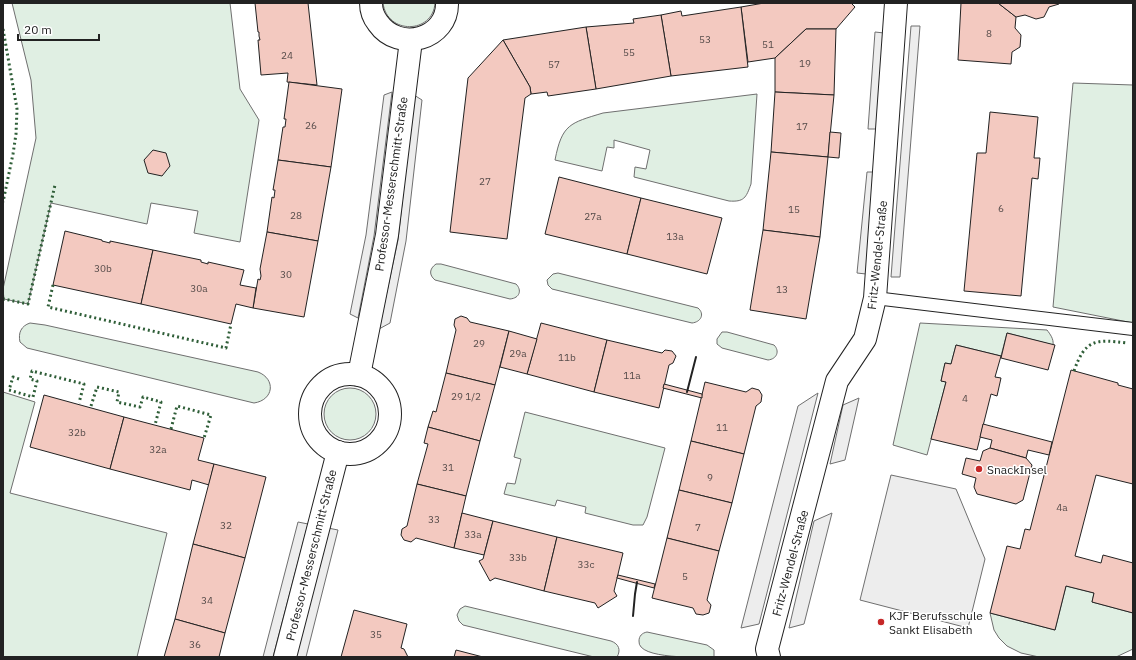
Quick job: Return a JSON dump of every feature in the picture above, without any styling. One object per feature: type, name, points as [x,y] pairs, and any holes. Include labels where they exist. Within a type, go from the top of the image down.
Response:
[{"type":"street","points":[[371,3],[375,19],[382,29],[393,36],[405,40],[417,40],[428,35],[437,28],[444,19],[448,8],[448,3]]},
{"type":"street","name":"Fritz-Wendel-Straße","points":[[769,657],[768,649],[837,381],[865,339],[875,298],[896,3]]},
{"type":"street","name":"Professor-Messerschmitt-Straße","points":[[359,375],[387,236],[411,40]]},
{"type":"street","points":[[349,374],[359,375],[374,382],[385,395],[390,411],[387,429],[382,438],[375,445],[367,450],[347,454],[328,448],[320,441],[314,433],[310,413],[312,402],[316,393],[322,386],[339,376],[349,374]]},
{"type":"street","name":"Professor-Messerschmitt-Straße","points":[[285,657],[338,452]]},
{"type":"lane","points":[[875,298],[1133,329]]},
{"type":"green space","points":[[12,3],[230,3],[240,89],[259,120],[240,242],[194,233],[198,211],[151,203],[147,224],[51,203],[28,304],[4,299],[3,289],[36,138],[31,80]]},
{"type":"green space","points":[[383,3],[435,3],[432,13],[427,21],[410,27],[393,21],[386,13]]},
{"type":"green space","points":[[1073,83],[1133,85],[1133,323],[1053,307]]},
{"type":"green space","points":[[757,94],[751,184],[746,196],[738,201],[729,201],[634,177],[635,167],[646,169],[650,150],[614,140],[614,148],[607,147],[602,171],[555,160],[561,139],[569,127],[592,116],[603,113]]},
{"type":"green space","points":[[436,264],[441,264],[516,284],[519,289],[519,293],[516,297],[510,299],[435,280],[431,272],[432,268]]},
{"type":"green space","points":[[558,273],[698,308],[702,315],[698,321],[692,323],[552,289],[548,285],[547,280],[553,274]]},
{"type":"green space","points":[[30,323],[258,372],[268,379],[270,384],[269,394],[261,401],[254,403],[27,348],[20,342],[19,336],[22,328]]},
{"type":"green space","points":[[920,323],[1047,330],[1052,339],[1053,345],[1007,333],[1001,356],[956,345],[951,364],[945,363],[941,381],[946,382],[927,455],[893,445]]},
{"type":"green space","points":[[722,332],[727,332],[774,345],[777,350],[777,354],[774,358],[768,360],[722,348],[717,344],[717,339]]},
{"type":"green space","points":[[350,388],[360,390],[368,396],[374,404],[376,414],[374,424],[368,432],[360,438],[350,440],[340,438],[332,432],[326,424],[324,414],[326,404],[332,396],[340,390]]},
{"type":"green space","points":[[3,392],[35,402],[10,493],[167,533],[137,657],[3,657]]},
{"type":"green space","points":[[525,412],[665,448],[647,517],[643,525],[633,525],[585,513],[586,507],[557,500],[555,506],[504,494],[507,483],[515,484],[521,459],[514,457]]},
{"type":"green space","points":[[1066,586],[1094,593],[1092,602],[1133,613],[1133,649],[1116,657],[1039,657],[1021,653],[1007,646],[999,638],[994,630],[990,613],[1055,630]]},
{"type":"green space","points":[[465,606],[611,641],[617,646],[619,650],[618,654],[617,657],[594,657],[463,625],[459,621],[457,615],[460,609]]},
{"type":"green space","points":[[647,632],[707,645],[714,650],[714,657],[684,657],[648,652],[641,647],[639,641],[641,635]]},
{"type":"shaded area","points":[[911,26],[920,26],[900,277],[891,277]]},
{"type":"shaded area","points":[[875,32],[884,33],[877,129],[868,129]]},
{"type":"shaded area","points":[[392,92],[374,236],[358,318],[350,314],[366,235],[384,95]]},
{"type":"shaded area","points":[[414,95],[422,100],[406,241],[390,323],[379,329],[398,240]]},
{"type":"shaded area","points":[[867,172],[876,172],[866,274],[857,273]]},
{"type":"shaded area","points":[[818,393],[759,624],[741,628],[798,406]]},
{"type":"shaded area","points":[[859,398],[845,460],[830,464],[843,405]]},
{"type":"shaded area","points":[[891,475],[956,489],[985,559],[968,628],[860,600]]},
{"type":"shaded area","points":[[832,513],[804,624],[789,628],[814,521]]},
{"type":"shaded area","points":[[298,522],[308,524],[273,657],[263,657]]},
{"type":"shaded area","points":[[328,528],[338,530],[306,657],[295,657]]},
{"type":"building","points":[[255,3],[308,3],[317,85],[287,82],[288,73],[261,75],[258,40],[260,40]]},
{"type":"building","points":[[764,3],[851,3],[855,7],[836,29],[806,29],[775,58],[748,62],[741,7]]},
{"type":"building","points":[[961,3],[998,3],[1016,17],[1015,28],[1021,35],[1020,47],[1012,52],[1011,64],[958,60]]},
{"type":"building","points":[[998,3],[1059,4],[1049,7],[1044,17],[1036,19],[1025,15],[1016,17]]},
{"type":"building","points":[[741,7],[748,67],[671,76],[661,15],[681,11],[682,16]]},
{"type":"building","points":[[661,15],[671,76],[596,89],[586,27],[634,23],[633,19]]},
{"type":"building","points":[[586,27],[596,89],[548,96],[547,92],[531,94],[530,87],[503,40]]},
{"type":"building","points":[[806,29],[836,29],[834,95],[775,92],[775,58]]},
{"type":"building","points":[[503,40],[530,87],[531,94],[525,98],[507,239],[450,232],[468,78]]},
{"type":"building","points":[[289,82],[342,89],[331,167],[278,160],[283,127],[285,127],[286,119],[284,119]]},
{"type":"building","points":[[775,92],[834,95],[828,157],[771,152]]},
{"type":"building","points":[[990,112],[1038,117],[1034,158],[1040,158],[1038,179],[1032,178],[1021,296],[964,291],[977,153],[986,153]]},
{"type":"building","points":[[830,132],[841,133],[839,158],[828,157]]},
{"type":"building","points":[[153,150],[166,153],[170,166],[162,176],[148,173],[144,160]]},
{"type":"building","points":[[771,152],[828,157],[820,237],[763,230]]},
{"type":"building","points":[[278,160],[331,167],[318,241],[267,232],[272,197],[274,198],[275,190],[273,190]]},
{"type":"building","points":[[559,177],[641,198],[627,254],[545,234]]},
{"type":"building","points":[[641,198],[722,218],[707,274],[627,254]]},
{"type":"building","points":[[763,230],[820,237],[806,319],[750,310]]},
{"type":"building","points":[[65,231],[110,243],[110,241],[153,250],[141,304],[53,285]]},
{"type":"building","points":[[267,232],[318,241],[304,317],[253,308],[258,279],[260,280],[261,276],[260,269]]},
{"type":"building","points":[[153,250],[201,260],[201,262],[208,264],[208,262],[244,270],[240,285],[256,288],[253,308],[236,304],[231,324],[141,304]]},
{"type":"building","points":[[461,316],[467,318],[470,322],[509,331],[495,385],[446,373],[456,330],[454,325],[455,319]]},
{"type":"building","points":[[541,323],[607,340],[594,392],[527,374]]},
{"type":"building","points":[[509,331],[537,339],[527,374],[500,367]]},
{"type":"building","points":[[1007,333],[1055,345],[1048,370],[1001,358]]},
{"type":"building","points":[[607,340],[662,353],[665,350],[672,351],[676,356],[673,363],[669,365],[659,408],[594,392]]},
{"type":"building","points":[[956,345],[1001,356],[995,377],[1001,378],[997,396],[991,394],[977,450],[931,439],[946,382],[941,381],[945,363],[951,364]]},
{"type":"building","points":[[1071,370],[1118,383],[1118,385],[1133,389],[1133,484],[1096,475],[1075,556],[1101,563],[1103,555],[1133,563],[1133,613],[1092,602],[1094,593],[1066,586],[1055,630],[990,613],[1007,546],[1020,549],[1025,529],[1030,530]]},
{"type":"building","points":[[446,373],[495,385],[480,441],[428,427],[433,411],[436,412]]},
{"type":"building","points":[[705,382],[746,392],[752,388],[759,390],[762,395],[761,402],[756,406],[744,454],[691,441]]},
{"type":"building","points":[[664,384],[702,394],[702,398],[663,388]]},
{"type":"building","points":[[44,395],[124,417],[110,469],[30,447]]},
{"type":"building","points":[[124,417],[204,438],[198,460],[214,464],[209,485],[192,480],[190,490],[110,469]]},
{"type":"building","points":[[983,424],[1052,442],[1049,455],[1028,450],[1026,458],[990,448],[992,440],[980,437]]},
{"type":"building","points":[[428,427],[480,441],[466,496],[417,484],[428,444],[424,443]]},
{"type":"building","points":[[691,441],[744,454],[732,503],[679,490]]},
{"type":"building","points":[[990,448],[1026,458],[1032,465],[1023,500],[1016,504],[977,494],[974,487],[976,478],[962,474],[966,458],[980,461],[983,451]]},
{"type":"building","points":[[214,464],[266,477],[245,558],[193,544]]},
{"type":"building","points":[[417,484],[466,496],[454,548],[416,538],[411,542],[404,540],[401,535],[402,529],[407,526]]},
{"type":"building","points":[[679,490],[732,503],[719,551],[667,538]]},
{"type":"building","points":[[462,513],[493,521],[484,555],[454,548]]},
{"type":"building","points":[[493,521],[557,537],[544,591],[495,578],[490,581],[479,561],[483,559]]},
{"type":"building","points":[[557,537],[623,553],[614,591],[617,596],[598,608],[595,603],[544,591]]},
{"type":"building","points":[[667,538],[719,551],[707,600],[711,605],[709,613],[703,615],[696,614],[693,608],[652,598]]},
{"type":"building","points":[[193,544],[245,558],[225,633],[175,619]]},
{"type":"building","points":[[618,575],[655,584],[654,588],[617,578]]},
{"type":"building","points":[[354,610],[407,624],[401,648],[404,649],[408,657],[341,657]]},
{"type":"building","points":[[175,619],[225,633],[219,657],[164,657]]},
{"type":"building","points":[[456,650],[483,657],[454,657]]},
{"type":"hedge","points":[[3,29],[17,109],[16,134],[13,154],[3,202]]},
{"type":"hedge","points":[[3,300],[28,304],[55,185]]},
{"type":"hedge","points":[[53,285],[48,307],[226,348],[231,324]]},
{"type":"hedge","points":[[1074,371],[1078,360],[1087,347],[1107,341],[1127,343]]},
{"type":"hedge","points":[[19,379],[13,377],[9,390],[33,397],[37,381],[30,379],[32,371],[84,384],[79,403]]},
{"type":"hedge","points":[[91,406],[97,387],[119,392],[117,402],[140,407],[143,397],[161,402],[155,425]]},
{"type":"hedge","points":[[171,429],[177,406],[211,415],[204,438]]},
{"type":"wall","points":[[687,392],[696,357]]},
{"type":"wall","points":[[633,616],[637,582]]},
{"type":"place","name":"SnackInsel","points":[[979,469]]},
{"type":"place","name":"KJF Berufsschule Sankt Elisabeth","points":[[881,622]]}]
